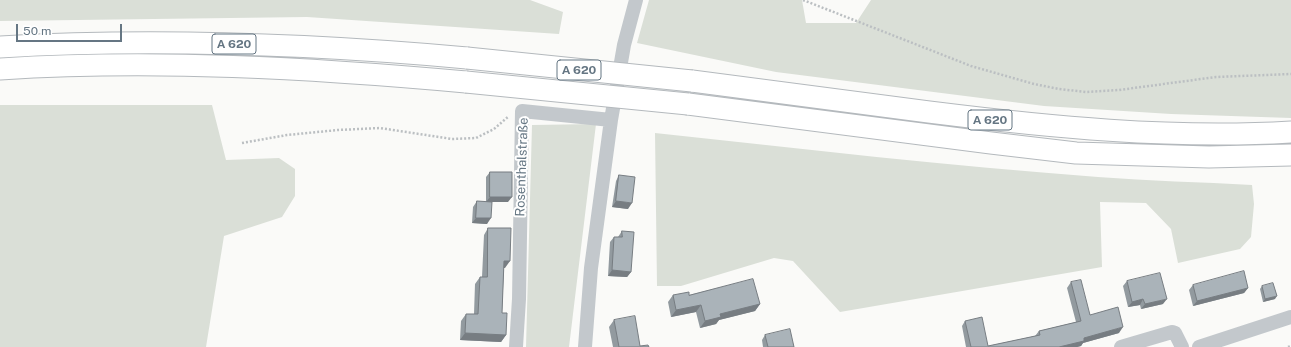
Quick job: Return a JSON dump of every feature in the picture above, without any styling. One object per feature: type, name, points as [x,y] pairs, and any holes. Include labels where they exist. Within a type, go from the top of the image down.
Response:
[{"type":"highway","name":"A 620","points":[[0,47],[94,43],[156,43],[264,45],[387,51],[692,81],[903,109],[1072,128],[1200,134],[1257,134],[1291,132]]},
{"type":"highway","name":"A 620","points":[[0,69],[94,65],[287,68],[389,75],[688,104],[991,144],[1076,153],[1209,157],[1291,155]]},
{"type":"street","points":[[585,347],[591,268],[611,120],[624,45],[636,0]]},
{"type":"street","name":"Rosenthalstraße","points":[[516,347],[519,299],[522,111],[611,120]]},
{"type":"street","points":[[1199,347],[1291,318]]},
{"type":"street","points":[[1121,347],[1172,332],[1175,333],[1182,347]]},
{"type":"path","points":[[804,0],[971,66],[1034,84],[1059,89],[1086,92],[1119,90],[1216,77],[1291,74]]},
{"type":"path","points":[[242,143],[323,132],[380,128],[452,139],[476,138],[494,129],[506,117],[522,111]]},
{"type":"shaded area","points":[[0,0],[530,0],[563,12],[559,34],[307,17],[0,21]]},
{"type":"shaded area","points":[[649,0],[802,0],[806,23],[856,23],[871,0],[1291,0],[1291,118],[1171,114],[1044,106],[776,72],[637,43]]},
{"type":"shaded area","points":[[0,105],[212,105],[226,160],[279,158],[295,169],[295,196],[282,217],[224,236],[206,347],[0,347]]},
{"type":"shaded area","points":[[596,124],[569,347],[526,347],[532,125]]},
{"type":"shaded area","points":[[655,133],[876,157],[1043,173],[1136,180],[1252,185],[1254,204],[1251,237],[1240,249],[1178,263],[1171,229],[1146,203],[1100,202],[1102,267],[840,312],[793,261],[774,258],[681,286],[657,286]]},
{"type":"building","points":[[490,172],[512,172],[512,197],[490,197]]},
{"type":"building","points":[[619,175],[635,177],[632,203],[616,201]]},
{"type":"building","points":[[477,201],[492,202],[491,218],[476,218]]},
{"type":"building","points":[[488,228],[511,228],[510,261],[504,261],[502,313],[507,313],[506,335],[465,333],[466,314],[478,314],[480,277],[487,277]]},
{"type":"building","points":[[622,231],[634,232],[631,272],[612,270],[614,237],[622,237]]},
{"type":"building","points":[[1244,271],[1248,288],[1197,301],[1193,285]]},
{"type":"building","points":[[1160,273],[1167,299],[1145,304],[1143,299],[1132,302],[1127,281]]},
{"type":"building","points":[[753,279],[760,304],[720,314],[721,317],[705,321],[701,305],[676,310],[673,295],[689,292],[689,295]]},
{"type":"building","points":[[1081,280],[1090,315],[1118,307],[1123,327],[1084,338],[1084,341],[1059,347],[971,347],[965,321],[982,317],[988,346],[1040,335],[1039,331],[1081,321],[1071,282]]},
{"type":"building","points":[[1273,283],[1277,296],[1265,299],[1262,286]]},
{"type":"building","points":[[635,316],[640,346],[648,345],[649,347],[619,347],[614,320]]},
{"type":"building","points":[[790,329],[794,347],[768,347],[765,335]]}]
